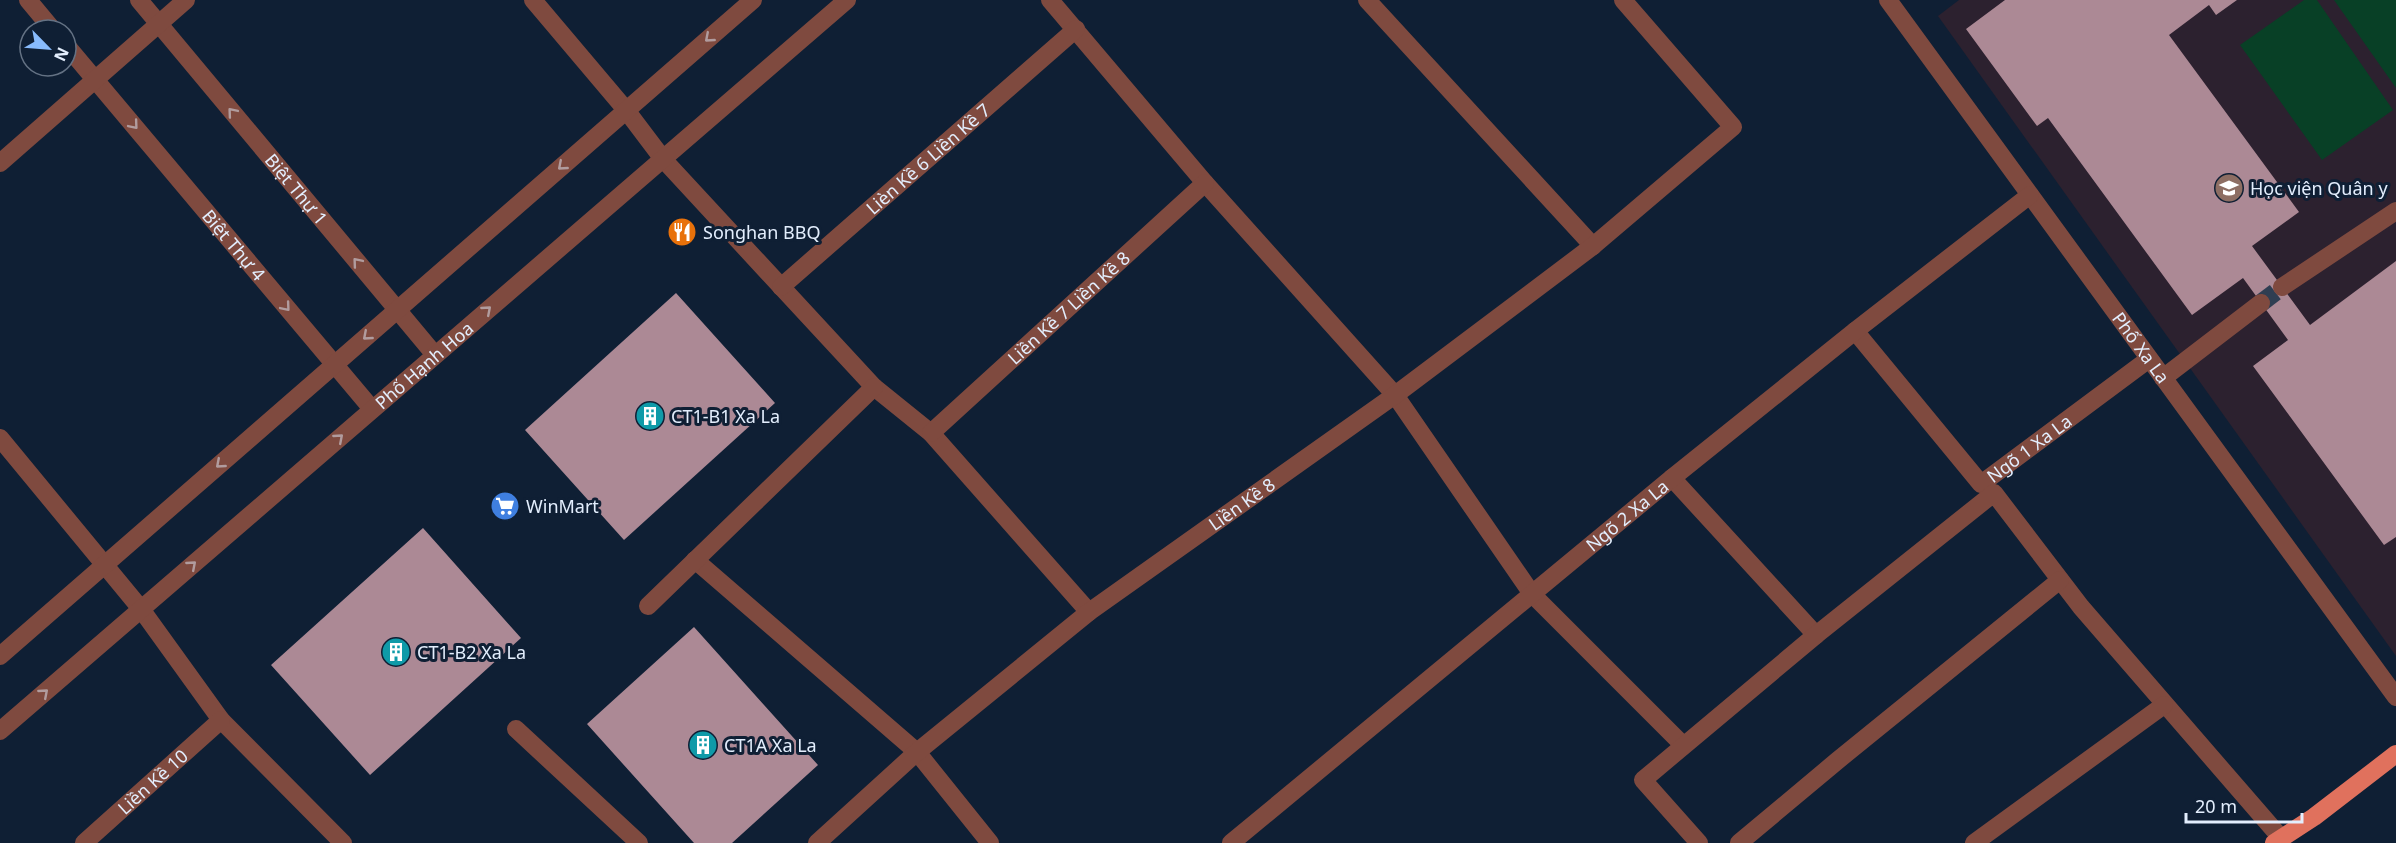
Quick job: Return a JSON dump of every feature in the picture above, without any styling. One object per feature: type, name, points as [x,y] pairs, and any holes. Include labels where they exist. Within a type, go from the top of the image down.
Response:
[{"type":"main road","points":[[2278,841],[2314,817],[2396,754]]},
{"type":"street","points":[[28,0],[43,18]]},
{"type":"street","name":"Biệt Thự 1","points":[[139,0],[435,355]]},
{"type":"street","points":[[0,163],[186,0]]},
{"type":"street","points":[[533,0],[626,110],[663,159],[874,387],[931,433],[1089,612]]},
{"type":"street","points":[[0,656],[753,0]]},
{"type":"street","name":"Phố Hạnh Hoa","points":[[0,731],[847,0]]},
{"type":"street","points":[[1050,0],[1205,183],[1395,395],[1532,594],[1683,745]]},
{"type":"street","points":[[1367,0],[1593,246]]},
{"type":"street","name":"Liền Kề 8","points":[[817,843],[917,752],[1089,612],[1395,395],[1593,246],[1733,127],[1623,0]]},
{"type":"street","name":"Phố Xa La","points":[[1888,0],[2396,697]]},
{"type":"street","name":"Lièn Kề 6 Liền Kề 7","points":[[781,287],[1076,29]]},
{"type":"street","name":"Biệt Thự 4","points":[[78,59],[372,409]]},
{"type":"street","name":"Liền Kề 7 Liền Kề 8","points":[[931,433],[1205,183]]},
{"type":"street","name":"Ngõ 2 Xa La","points":[[1231,843],[1672,478],[1855,331],[2030,195]]},
{"type":"street","points":[[2282,287],[2396,211]]},
{"type":"street","points":[[2163,378],[2261,303]]},
{"type":"street","name":"Ngõ 1 Xa La","points":[[1855,331],[1982,484],[2149,359]]},
{"type":"street","points":[[648,606],[874,387]]},
{"type":"street","points":[[0,438],[141,609],[221,720],[343,843]]},
{"type":"street","points":[[1672,478],[1816,635]]},
{"type":"street","points":[[1699,843],[1643,780],[1816,635],[1994,493],[2060,580],[2278,841]]},
{"type":"street","points":[[695,560],[917,752],[990,843]]},
{"type":"street","points":[[1739,843],[1837,760],[2060,580]]},
{"type":"street","points":[[1974,843],[2164,705]]},
{"type":"street","name":"Liền Kề 10","points":[[84,843],[221,720]]},
{"type":"street","points":[[516,729],[639,843]]},
{"type":"shaded area","name":"Học viện Quân y","points":[[1959,0],[2396,0],[2396,656],[1938,16]]},
{"type":"green space","points":[[2304,0],[2317,0],[2393,110],[2322,160],[2240,45]]},
{"type":"green space","points":[[2334,0],[2396,0],[2396,88]]},
{"type":"building","points":[[2005,0],[2237,0],[2216,15],[2209,5],[2169,35],[2299,212],[2252,246],[2310,325],[2396,261],[2396,537],[2384,545],[2253,366],[2288,340],[2243,278],[2192,315],[2048,118],[2037,126],[1966,29]]},
{"type":"building","name":"CT1-B1 Xa La","points":[[676,293],[775,403],[624,540],[525,430]]},
{"type":"building","name":"CT1-B2 Xa La","points":[[423,528],[521,638],[370,775],[271,665]]},
{"type":"building","name":"CT1A Xa La","points":[[694,627],[818,765],[732,843],[694,843],[587,724]]},
{"type":"tunnel","points":[[2261,303],[2282,287]]},
{"type":"place","name":"Học viện Quân y","points":[[2229,188]]},
{"type":"place","name":"Songhan BBQ","points":[[682,232]]},
{"type":"place","name":"CT1-B1 Xa La","points":[[650,416]]},
{"type":"place","name":"WinMart","points":[[505,506]]},
{"type":"place","name":"CT1-B2 Xa La","points":[[396,652]]},
{"type":"place","name":"CT1A Xa La","points":[[703,745]]}]
